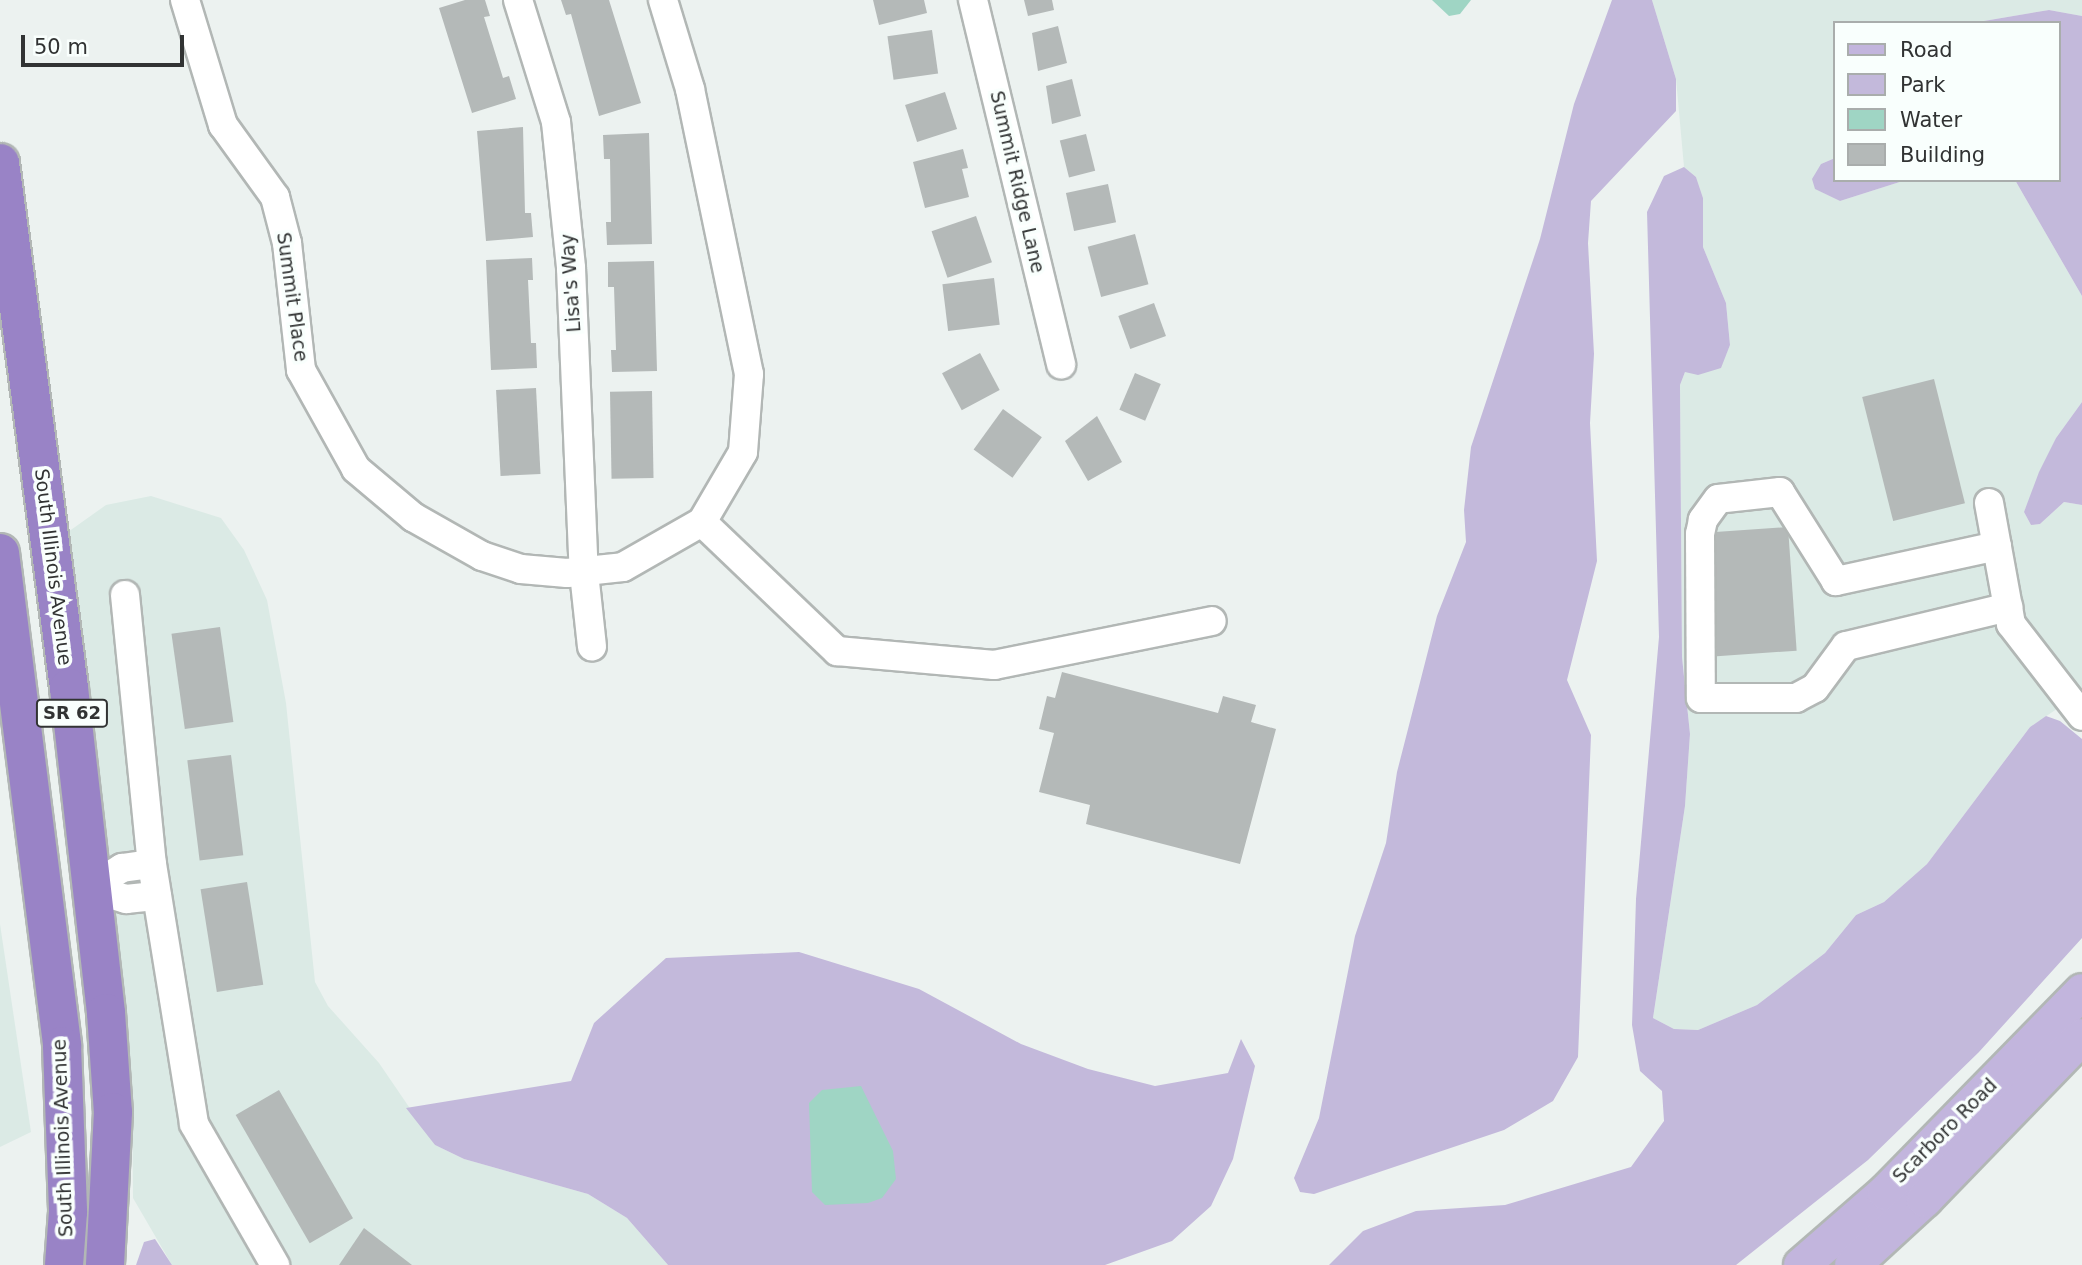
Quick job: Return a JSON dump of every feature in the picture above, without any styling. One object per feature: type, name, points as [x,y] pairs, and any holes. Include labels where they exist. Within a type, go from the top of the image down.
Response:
[{"type":"highway","name":"South Illinois Avenue","points":[[0,163],[69,688],[113,1112],[106,1265]]},
{"type":"highway","name":"South Illinois Avenue","points":[[0,553],[62,1046],[68,1212],[63,1263]]},
{"type":"highway","points":[[44,895],[90,888]]},
{"type":"main road","name":"Scarboro Road","points":[[1821,1262],[1894,1182],[2082,991]]},
{"type":"main road","name":"Scarboro Road","points":[[1852,1265],[1909,1213],[2082,1036]]},
{"type":"main road","points":[[1884,1265],[1909,1213]]},
{"type":"street","name":"Summit Place","points":[[185,0],[223,125],[275,197],[287,243],[301,370],[356,469],[413,517],[482,555],[521,569],[584,573],[623,567],[702,522],[743,453],[749,374],[690,89],[663,0]]},
{"type":"street","name":"Lisa's Way","points":[[518,0],[557,135],[571,268],[584,573],[592,647]]},
{"type":"street","name":"Summit Ridge Lane","points":[[973,0],[1061,365]]},
{"type":"street","points":[[1997,545],[1836,581],[1780,492],[1718,499],[1703,520],[1700,534],[1702,698],[1796,698],[1815,688],[1846,646],[2008,607]]},
{"type":"street","points":[[1989,503],[2011,624],[2029,653],[2082,716]]},
{"type":"street","points":[[702,522],[836,651],[994,665],[1212,621]]},
{"type":"street","points":[[125,595],[152,864],[194,1124],[275,1265]]},
{"type":"street","points":[[90,888],[122,869],[152,864]]},
{"type":"street","points":[[90,888],[126,899],[157,896]]},
{"type":"street","points":[[1821,1262],[1844,1252],[2082,1013]]},
{"type":"shaded area","points":[[1652,0],[2082,0],[2082,16],[2049,10],[1984,21],[1834,21],[1834,158],[1821,164],[1816,189],[1840,201],[1900,182],[2016,182],[2082,296],[2082,402],[2056,438],[2024,512],[2031,525],[2040,524],[2064,502],[2082,505],[2082,692],[2030,727],[1927,864],[1884,902],[1856,915],[1825,953],[1757,1005],[1698,1030],[1674,1029],[1653,1018],[1685,806],[1690,734],[1682,657],[1680,385],[1685,372],[1720,368],[1730,345],[1726,303],[1703,247],[1703,198],[1696,177],[1684,167],[1676,79]]},
{"type":"shaded area","points":[[151,496],[221,518],[244,550],[267,600],[286,703],[315,982],[328,1006],[379,1063],[435,1145],[464,1159],[588,1194],[627,1218],[668,1265],[172,1265],[133,1198],[132,1085],[68,532],[106,505]]},
{"type":"shaded area","points":[[0,924],[31,1132],[0,1147]]},
{"type":"green space","points":[[1612,0],[1652,0],[1676,79],[1676,111],[1591,201],[1588,243],[1594,354],[1590,423],[1597,561],[1567,680],[1591,735],[1578,1057],[1553,1101],[1504,1130],[1314,1194],[1300,1192],[1294,1178],[1319,1118],[1355,936],[1386,843],[1397,772],[1437,616],[1466,542],[1464,510],[1471,447],[1540,239],[1574,104]]},
{"type":"green space","points":[[2049,10],[2082,16],[2082,296],[2016,182],[2061,182],[2061,21],[1984,21]]},
{"type":"green space","points":[[1834,158],[1834,182],[1900,182],[1840,201],[1815,189],[1812,179],[1821,164]]},
{"type":"green space","points":[[1684,167],[1696,177],[1703,198],[1703,247],[1726,303],[1730,345],[1721,368],[1698,375],[1685,372],[1680,385],[1682,657],[1690,734],[1685,806],[1653,1018],[1674,1029],[1698,1030],[1757,1005],[1825,953],[1856,915],[1884,902],[1927,864],[2030,727],[2046,716],[2060,721],[2082,739],[2082,938],[1979,1052],[1868,1160],[1736,1265],[1329,1265],[1363,1231],[1416,1211],[1505,1205],[1631,1167],[1664,1121],[1662,1091],[1640,1071],[1632,1025],[1636,899],[1659,637],[1647,212],[1664,176]]},
{"type":"green space","points":[[2082,402],[2082,505],[2064,502],[2040,524],[2031,525],[2024,512],[2039,472],[2056,438]]},
{"type":"green space","points":[[799,952],[919,989],[1021,1044],[1088,1069],[1155,1086],[1228,1073],[1241,1039],[1255,1066],[1233,1159],[1211,1206],[1172,1241],[1105,1265],[668,1265],[627,1218],[588,1194],[464,1159],[435,1145],[406,1108],[571,1081],[594,1023],[666,958]]},
{"type":"green space","points":[[155,1239],[172,1265],[136,1265],[144,1242]]},
{"type":"water","points":[[1432,0],[1471,0],[1460,14],[1449,16]]},
{"type":"water","points":[[861,1086],[893,1151],[896,1179],[882,1198],[868,1203],[825,1205],[812,1192],[809,1103],[822,1090]]},
{"type":"building","points":[[465,0],[485,0],[490,16],[484,17],[503,78],[509,76],[516,99],[472,113],[439,8]]},
{"type":"building","points":[[561,0],[609,0],[641,103],[599,116],[571,14],[566,15]]},
{"type":"building","points":[[873,0],[924,0],[927,13],[879,25]]},
{"type":"building","points":[[1024,0],[1052,0],[1054,10],[1028,16]]},
{"type":"building","points":[[1058,26],[1067,63],[1038,71],[1032,33]]},
{"type":"building","points":[[932,30],[938,74],[894,80],[887,36]]},
{"type":"building","points":[[1072,79],[1081,116],[1052,124],[1046,86]]},
{"type":"building","points":[[945,92],[957,129],[917,142],[905,105]]},
{"type":"building","points":[[523,127],[525,213],[531,213],[533,237],[486,241],[477,131]]},
{"type":"building","points":[[649,133],[652,244],[607,245],[606,222],[611,222],[610,159],[604,159],[603,135]]},
{"type":"building","points":[[1086,134],[1095,171],[1069,177],[1060,141]]},
{"type":"building","points":[[963,149],[968,168],[962,169],[969,197],[925,208],[913,162]]},
{"type":"building","points":[[1108,184],[1116,222],[1074,231],[1066,193]]},
{"type":"building","points":[[976,216],[992,262],[948,278],[932,231]]},
{"type":"building","points":[[1135,234],[1148,284],[1101,297],[1088,247]]},
{"type":"building","points":[[532,258],[533,280],[528,280],[531,343],[536,343],[537,368],[491,370],[486,260]]},
{"type":"building","points":[[654,261],[657,371],[612,372],[611,350],[616,350],[614,287],[608,287],[608,262]]},
{"type":"building","points":[[994,278],[1000,325],[948,331],[942,284]]},
{"type":"building","points":[[1154,303],[1166,336],[1130,349],[1118,316]]},
{"type":"building","points":[[980,353],[1000,390],[962,410],[942,373]]},
{"type":"building","points":[[1135,373],[1161,384],[1145,421],[1119,410]]},
{"type":"building","points":[[1934,379],[1965,503],[1893,521],[1862,397]]},
{"type":"building","points":[[536,388],[541,474],[501,476],[496,390]]},
{"type":"building","points":[[652,391],[654,478],[612,479],[610,392]]},
{"type":"building","points":[[1003,409],[1042,437],[1012,478],[974,449]]},
{"type":"building","points":[[1097,416],[1122,462],[1088,481],[1065,441]]},
{"type":"building","points":[[1788,527],[1797,651],[1717,656],[1708,533]]},
{"type":"building","points":[[220,627],[233,722],[185,729],[171,634]]},
{"type":"building","points":[[1062,672],[1218,713],[1223,696],[1256,705],[1251,722],[1276,729],[1240,864],[1086,824],[1090,805],[1039,792],[1054,733],[1039,729],[1047,696],[1055,698]]},
{"type":"building","points":[[231,755],[243,855],[200,861],[187,760]]},
{"type":"building","points":[[247,882],[263,985],[217,992],[201,889]]},
{"type":"building","points":[[279,1090],[353,1218],[310,1243],[236,1115]]},
{"type":"building","points":[[364,1228],[412,1265],[339,1265]]}]
